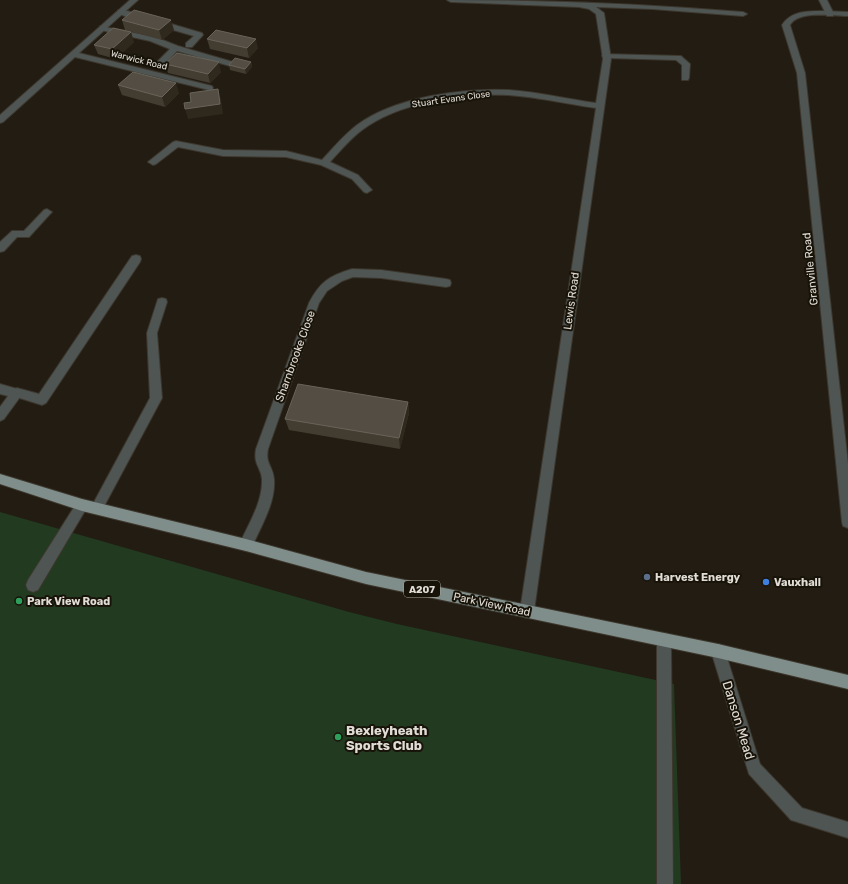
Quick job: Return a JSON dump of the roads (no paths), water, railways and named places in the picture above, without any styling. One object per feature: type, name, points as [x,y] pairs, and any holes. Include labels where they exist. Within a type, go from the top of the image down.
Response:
[{"type":"main road","name":"Park View Road","points":[[0,479],[82,505],[246,545],[366,578],[718,651],[848,682]]},
{"type":"street","points":[[0,120],[134,0]]},
{"type":"street","points":[[451,0],[581,5],[652,3],[743,14]]},
{"type":"street","points":[[823,0],[830,14],[848,14]]},
{"type":"street","name":"Lewis Road","points":[[527,611],[606,56],[600,13],[591,7],[581,5]]},
{"type":"street","points":[[121,12],[199,35],[189,45]]},
{"type":"street","name":"Granville Road","points":[[830,14],[798,15],[790,18],[786,25],[801,73],[847,498],[848,522]]},
{"type":"street","points":[[103,28],[152,39],[175,48],[230,64]]},
{"type":"street","points":[[159,65],[175,48]]},
{"type":"street","name":"Warwick Road","points":[[73,54],[205,87],[194,94]]},
{"type":"street","points":[[606,56],[678,58],[686,64],[686,78]]},
{"type":"street","name":"Stuart Evans Close","points":[[324,163],[360,126],[384,113],[414,103],[495,93],[510,93],[599,106]]},
{"type":"street","points":[[153,162],[176,144],[223,153],[286,154],[324,163],[355,177],[367,190]]},
{"type":"street","points":[[0,248],[15,233],[26,235],[47,212]]},
{"type":"street","points":[[0,389],[42,400],[136,259]]},
{"type":"street","name":"Sharnbrooke Close","points":[[246,545],[267,495],[268,478],[262,466],[260,456],[262,449],[314,303],[323,288],[338,278],[352,273],[366,272],[446,283]]},
{"type":"street","points":[[97,508],[156,398],[152,333],[162,302]]},
{"type":"street","points":[[0,416],[17,393]]},
{"type":"street","points":[[33,585],[82,505]]},
{"type":"street","points":[[664,640],[665,884]]},
{"type":"street","name":"Danson Mead","points":[[718,651],[754,769],[797,814],[848,830]]},
{"type":"place","name":"Harvest Energy","points":[[647,577]]},
{"type":"place","name":"Vauxhall","points":[[766,582]]},
{"type":"place","name":"Park View Road","points":[[19,601]]},
{"type":"place","name":"Bexleyheath Sports Club","points":[[338,737]]}]
